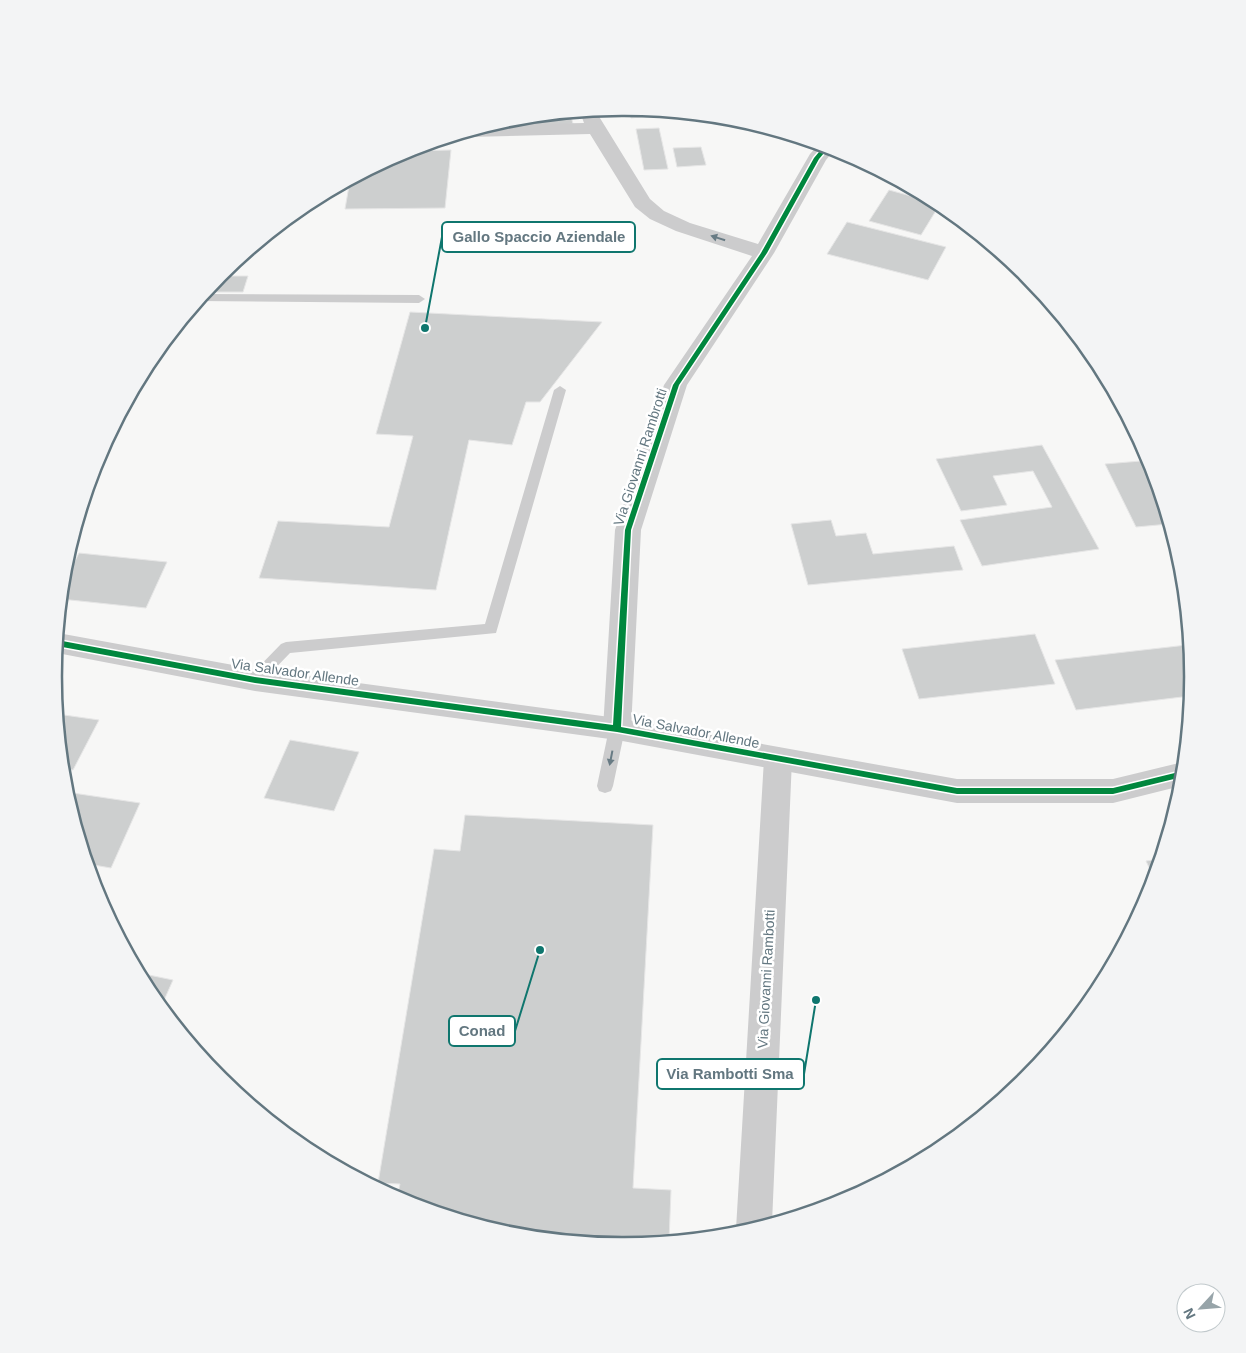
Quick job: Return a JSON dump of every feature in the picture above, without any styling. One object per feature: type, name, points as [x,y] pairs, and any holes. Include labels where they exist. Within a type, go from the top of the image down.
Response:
[{"type":"street","points":[[520,126],[591,119],[642,204],[657,216],[683,227],[764,253]]},
{"type":"street","name":"Via Giovanni Rambrotti","points":[[616,729],[628,530],[676,385],[764,253],[821,153]]},
{"type":"street","name":"Via Salvador Allende","points":[[64,644],[255,680],[616,729],[956,791],[1113,791],[1175,776]]},
{"type":"street","name":"Via Giovanni Rambotti","points":[[754,1221],[778,759]]},
{"type":"lane","points":[[210,298],[419,299]]},
{"type":"lane","points":[[255,680],[286,648],[491,628],[560,390]]},
{"type":"lane","points":[[605,786],[616,729]]},
{"type":"building","points":[[572,119],[573,124],[524,127],[524,125]]},
{"type":"building","points":[[659,128],[668,169],[644,170],[636,129]]},
{"type":"building","points":[[701,147],[706,165],[677,167],[673,148]]},
{"type":"building","points":[[431,150],[451,150],[445,208],[345,209],[349,188],[375,174]]},
{"type":"building","points":[[889,190],[911,196],[936,211],[921,235],[869,221]]},
{"type":"building","points":[[847,222],[946,247],[928,280],[827,254]]},
{"type":"building","points":[[231,276],[248,276],[243,292],[216,292]]},
{"type":"building","points":[[410,312],[602,322],[540,402],[526,402],[512,445],[469,440],[436,590],[259,578],[278,521],[389,527],[413,436],[376,434]]},
{"type":"building","points":[[1042,445],[1099,549],[982,566],[960,520],[1052,507],[1033,471],[993,476],[1007,505],[961,511],[936,459]]},
{"type":"building","points":[[1141,461],[1162,525],[1136,527],[1105,464]]},
{"type":"building","points":[[831,520],[836,536],[866,533],[873,554],[954,546],[963,570],[808,585],[791,524]]},
{"type":"building","points":[[79,553],[167,562],[146,608],[68,600],[74,563]]},
{"type":"building","points":[[1035,634],[1055,684],[919,699],[902,649]]},
{"type":"building","points":[[1182,646],[1183,697],[1076,710],[1055,660]]},
{"type":"building","points":[[64,715],[99,720],[73,770],[70,770],[67,750]]},
{"type":"building","points":[[290,740],[359,752],[334,811],[264,798]]},
{"type":"building","points":[[75,793],[140,803],[111,868],[95,865]]},
{"type":"building","points":[[465,815],[653,825],[633,1188],[671,1190],[669,1235],[586,1236],[514,1226],[478,1218],[443,1207],[399,1190],[400,1184],[385,1183],[378,1181],[434,849],[460,851]]},
{"type":"building","points":[[1153,860],[1150,869],[1146,861]]},
{"type":"building","points":[[149,975],[173,980],[165,999]]},
{"type":"cycle path","points":[[617,729],[628,530],[676,385],[764,253],[821,153]]},
{"type":"cycle path","points":[[64,644],[255,680],[617,729],[957,791],[1113,791],[1175,776]]},
{"type":"place","name":"Gallo Spaccio Aziendale","points":[[425,328]]},
{"type":"place","name":"Conad","points":[[540,950]]},
{"type":"place","name":"Via Rambotti Sma","points":[[816,1000]]}]
